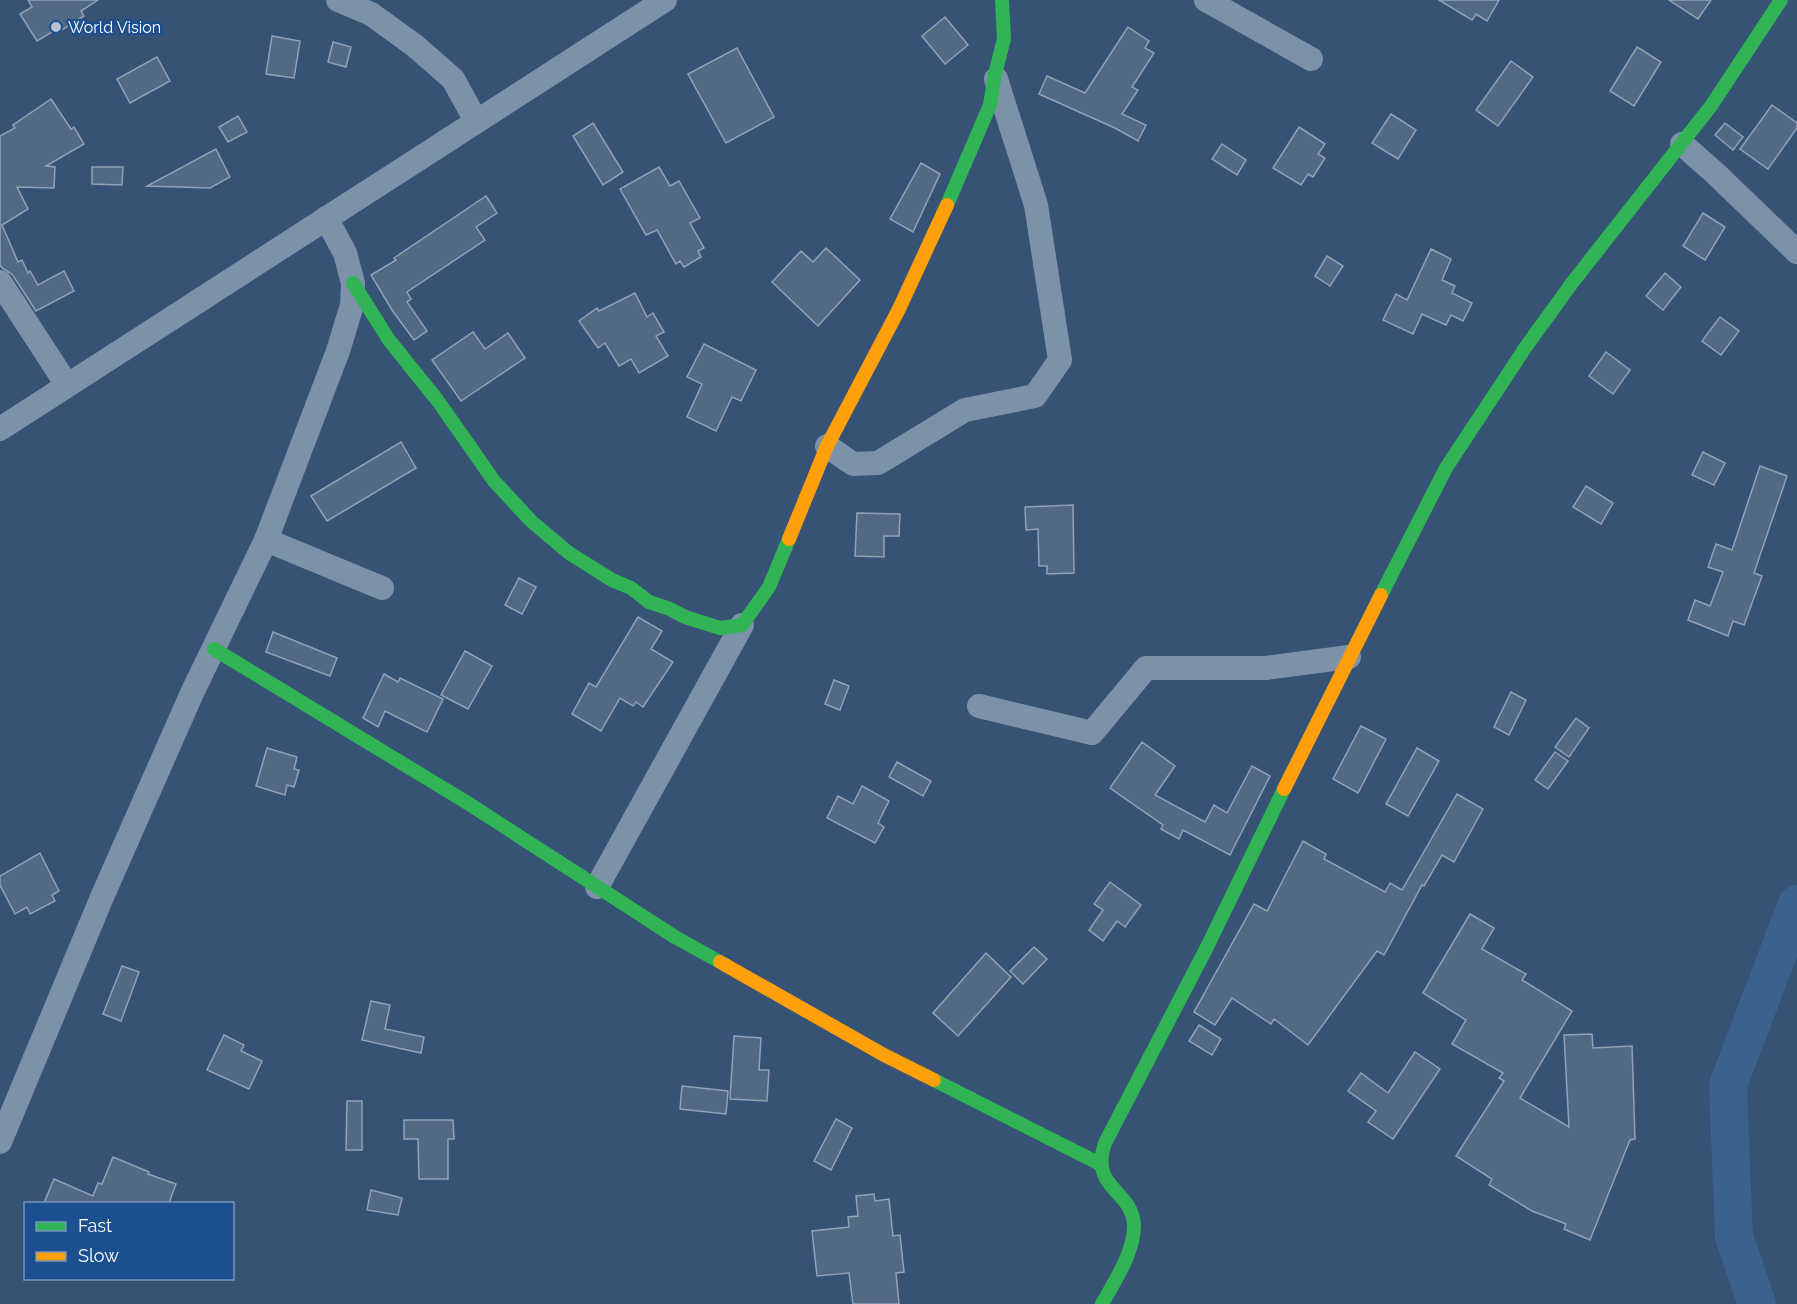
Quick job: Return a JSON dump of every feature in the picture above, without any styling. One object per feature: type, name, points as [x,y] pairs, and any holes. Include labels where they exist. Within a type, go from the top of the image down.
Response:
[{"type":"street","points":[[338,0],[378,19],[414,45],[453,79],[476,121]]},
{"type":"street","points":[[0,429],[665,0]]},
{"type":"street","points":[[597,887],[742,625],[769,587],[827,446],[899,309],[947,206],[990,105],[1004,39],[1002,0]]},
{"type":"street","points":[[1206,0],[1311,59]]},
{"type":"street","points":[[1102,1304],[1131,1246],[1135,1226],[1128,1204],[1104,1177],[1100,1164],[1107,1137],[1206,948],[1411,535],[1464,439],[1572,283],[1711,106],[1781,0]]},
{"type":"street","points":[[827,446],[853,464],[878,463],[965,410],[1035,396],[1060,360],[1036,205],[995,74]]},
{"type":"street","points":[[1682,144],[1797,252]]},
{"type":"street","points":[[326,218],[345,253],[353,283],[389,340],[438,401],[494,481],[531,521],[569,553],[612,580],[632,588],[649,602],[720,628],[742,625]]},
{"type":"street","points":[[0,282],[67,385]]},
{"type":"street","points":[[0,1142],[106,886],[192,693],[266,540],[338,351],[352,305],[353,283]]},
{"type":"street","points":[[266,540],[382,588]]},
{"type":"street","points":[[214,649],[466,802],[675,937],[884,1055],[1100,1164]]},
{"type":"street","points":[[979,706],[1092,733],[1146,668],[1266,668],[1349,657]]},
{"type":"building","points":[[28,0],[98,0],[81,11],[84,16],[57,33],[55,30],[37,41],[20,14],[32,7]]},
{"type":"building","points":[[1439,0],[1499,0],[1487,21],[1476,14],[1472,20]]},
{"type":"building","points":[[1669,0],[1711,0],[1698,19]]},
{"type":"building","points":[[945,17],[968,45],[945,64],[922,36]]},
{"type":"building","points":[[1128,27],[1149,41],[1145,48],[1154,53],[1132,87],[1138,90],[1122,114],[1146,125],[1138,141],[1115,128],[1039,94],[1047,76],[1085,93]]},
{"type":"building","points":[[272,36],[300,41],[294,78],[266,74]]},
{"type":"building","points":[[333,42],[351,47],[346,67],[328,62]]},
{"type":"building","points":[[1637,47],[1661,62],[1634,106],[1610,91]]},
{"type":"building","points":[[737,48],[774,117],[726,143],[688,74]]},
{"type":"building","points":[[157,57],[170,81],[130,103],[117,79]]},
{"type":"building","points":[[1511,61],[1533,77],[1498,126],[1476,110]]},
{"type":"building","points":[[51,99],[71,129],[74,127],[84,144],[46,166],[55,167],[54,188],[17,187],[28,209],[2,225],[18,262],[22,260],[28,273],[30,271],[38,285],[64,271],[74,291],[36,311],[12,274],[0,265],[0,136],[15,128],[13,125]]},
{"type":"building","points":[[1772,105],[1797,123],[1797,128],[1768,169],[1740,149]]},
{"type":"building","points":[[1391,114],[1416,130],[1398,159],[1372,143]]},
{"type":"building","points":[[238,116],[247,132],[228,142],[219,127]]},
{"type":"building","points":[[593,123],[623,172],[603,185],[573,136]]},
{"type":"building","points":[[1725,123],[1743,137],[1733,150],[1715,135]]},
{"type":"building","points":[[1299,127],[1325,144],[1318,154],[1325,158],[1313,177],[1308,174],[1301,185],[1273,168]]},
{"type":"building","points":[[1222,144],[1246,160],[1237,175],[1212,159]]},
{"type":"building","points":[[216,149],[230,177],[210,188],[147,186]]},
{"type":"building","points":[[921,163],[940,174],[913,232],[890,219]]},
{"type":"building","points":[[92,167],[123,167],[122,185],[92,184]]},
{"type":"building","points":[[659,167],[670,186],[679,181],[700,218],[690,223],[704,248],[698,251],[701,257],[684,267],[680,261],[676,264],[657,230],[646,235],[620,189]]},
{"type":"building","points":[[486,196],[497,213],[476,227],[485,240],[407,292],[411,299],[407,302],[427,331],[414,340],[371,275]]},
{"type":"building","points":[[1703,213],[1725,227],[1705,260],[1683,246]]},
{"type":"building","points":[[826,248],[860,280],[818,326],[772,282],[801,251],[813,262]]},
{"type":"building","points":[[1431,249],[1451,259],[1442,280],[1455,286],[1452,293],[1472,303],[1463,321],[1451,315],[1446,325],[1422,314],[1413,334],[1383,320],[1396,294],[1407,300]]},
{"type":"building","points":[[1327,256],[1343,266],[1330,286],[1315,276]]},
{"type":"building","points":[[1665,273],[1681,287],[1663,310],[1646,296]]},
{"type":"building","points":[[635,293],[647,317],[653,313],[664,332],[656,336],[668,356],[639,373],[631,359],[619,366],[605,343],[598,348],[579,321],[597,308],[599,311]]},
{"type":"building","points":[[1720,317],[1739,331],[1721,355],[1702,341]]},
{"type":"building","points":[[473,332],[485,349],[508,333],[525,358],[461,401],[432,360]]},
{"type":"building","points":[[704,344],[756,370],[741,401],[732,397],[716,431],[687,417],[702,384],[687,377]]},
{"type":"building","points":[[1606,352],[1630,370],[1613,394],[1589,376]]},
{"type":"building","points":[[401,442],[416,468],[327,521],[311,496]]},
{"type":"building","points":[[1703,452],[1725,463],[1714,485],[1692,475]]},
{"type":"building","points":[[1760,466],[1787,476],[1754,573],[1762,576],[1744,625],[1733,621],[1728,636],[1688,620],[1695,600],[1710,606],[1723,572],[1708,567],[1716,544],[1732,550]]},
{"type":"building","points":[[1586,486],[1613,503],[1601,524],[1573,507]]},
{"type":"building","points":[[1073,505],[1074,573],[1047,574],[1047,566],[1039,566],[1038,529],[1026,530],[1025,507]]},
{"type":"building","points":[[857,513],[900,514],[899,536],[884,536],[884,557],[855,556]]},
{"type":"building","points":[[519,578],[536,587],[522,614],[505,605]]},
{"type":"building","points":[[638,617],[662,631],[651,649],[673,662],[643,707],[636,702],[633,706],[620,698],[601,731],[572,714],[589,683],[596,687]]},
{"type":"building","points":[[273,632],[337,658],[330,676],[266,652]]},
{"type":"building","points":[[465,651],[492,666],[468,709],[441,695]]},
{"type":"building","points":[[384,674],[398,682],[400,678],[443,699],[427,732],[385,711],[378,727],[363,718]]},
{"type":"building","points":[[834,680],[849,686],[840,710],[825,704]]},
{"type":"building","points":[[1511,692],[1526,700],[1509,735],[1494,727]]},
{"type":"building","points":[[1576,718],[1589,728],[1569,757],[1555,747]]},
{"type":"building","points":[[1361,726],[1386,739],[1358,793],[1333,779]]},
{"type":"building","points":[[1142,742],[1175,766],[1155,795],[1205,822],[1214,805],[1227,813],[1252,766],[1270,776],[1230,855],[1183,830],[1179,839],[1161,829],[1163,825],[1110,788]]},
{"type":"building","points":[[267,748],[297,757],[294,769],[299,770],[294,787],[287,785],[285,795],[256,786]]},
{"type":"building","points":[[1417,748],[1439,761],[1408,816],[1386,804]]},
{"type":"building","points":[[1555,752],[1568,761],[1548,789],[1535,780]]},
{"type":"building","points":[[897,762],[931,781],[923,796],[889,777]]},
{"type":"building","points":[[862,786],[889,801],[878,823],[884,827],[875,843],[827,818],[838,796],[853,804]]},
{"type":"building","points":[[1457,794],[1483,809],[1454,862],[1442,855],[1424,886],[1422,885],[1384,955],[1377,951],[1308,1045],[1274,1019],[1271,1024],[1232,998],[1215,1025],[1194,1012],[1254,904],[1267,911],[1303,841],[1326,854],[1324,859],[1385,892],[1390,883],[1402,890]]},
{"type":"building","points":[[40,853],[59,891],[52,895],[55,901],[30,914],[27,907],[15,914],[0,885],[0,876]]},
{"type":"building","points":[[1110,882],[1141,905],[1125,927],[1117,921],[1103,941],[1089,930],[1103,910],[1094,904]]},
{"type":"building","points":[[1470,914],[1494,928],[1482,949],[1526,974],[1522,980],[1572,1011],[1520,1098],[1569,1127],[1564,1035],[1592,1034],[1593,1048],[1632,1046],[1635,1139],[1630,1140],[1590,1240],[1564,1229],[1566,1224],[1532,1211],[1489,1185],[1492,1179],[1456,1156],[1504,1081],[1499,1078],[1503,1073],[1452,1044],[1466,1020],[1423,993]]},
{"type":"building","points":[[1034,947],[1047,959],[1023,984],[1010,971]]},
{"type":"building","points":[[986,953],[1011,977],[958,1036],[933,1013]]},
{"type":"building","points":[[122,966],[139,972],[121,1021],[103,1014]]},
{"type":"building","points":[[371,1001],[390,1005],[385,1029],[424,1037],[421,1053],[362,1040]]},
{"type":"building","points":[[1199,1025],[1221,1039],[1212,1055],[1189,1041]]},
{"type":"building","points":[[224,1035],[244,1045],[241,1051],[262,1061],[249,1089],[207,1070]]},
{"type":"building","points":[[734,1036],[761,1038],[759,1070],[769,1070],[767,1101],[730,1099]]},
{"type":"building","points":[[1415,1052],[1440,1069],[1393,1139],[1368,1122],[1376,1111],[1348,1091],[1361,1073],[1388,1093]]},
{"type":"building","points":[[682,1086],[728,1091],[726,1114],[680,1109]]},
{"type":"building","points":[[347,1101],[362,1101],[362,1150],[346,1150]]},
{"type":"building","points":[[836,1119],[852,1128],[831,1170],[814,1161]]},
{"type":"building","points":[[404,1120],[453,1120],[454,1139],[448,1139],[448,1179],[419,1179],[418,1139],[404,1139]]},
{"type":"building","points":[[113,1157],[149,1172],[148,1174],[176,1184],[169,1202],[44,1202],[54,1179],[93,1196],[98,1183],[102,1184]]},
{"type":"building","points":[[371,1190],[402,1198],[398,1215],[367,1210]]},
{"type":"building","points":[[874,1194],[875,1201],[889,1199],[893,1236],[900,1235],[904,1272],[896,1273],[899,1304],[853,1304],[849,1273],[817,1276],[812,1231],[849,1227],[848,1217],[858,1216],[856,1196]]},
{"type":"waterway","points":[[1757,1304],[1734,1237],[1728,1085],[1797,904]]},
{"type":"traffic: fast","points":[[947,205],[990,105],[1004,39],[1002,0]]},
{"type":"traffic: fast","points":[[1381,595],[1446,468],[1525,348],[1572,283],[1711,106],[1781,0]]},
{"type":"traffic: fast","points":[[353,283],[389,340],[438,401],[494,481],[531,521],[569,553],[612,580],[631,588],[649,602],[720,628],[742,625],[769,587],[789,539]]},
{"type":"traffic: fast","points":[[214,649],[466,802],[675,937],[720,962]]},
{"type":"traffic: fast","points":[[1102,1304],[1127,1257],[1134,1226],[1127,1204],[1107,1180],[1103,1171],[1102,1159],[1105,1143],[1206,949],[1284,789]]},
{"type":"traffic: fast","points":[[934,1080],[1100,1164]]},
{"type":"traffic: slow","points":[[789,539],[827,446],[899,309],[947,205]]},
{"type":"traffic: slow","points":[[1284,789],[1381,595]]},
{"type":"traffic: slow","points":[[720,962],[884,1055],[934,1080]]},
{"type":"place","name":"World Vision","points":[[56,27]]}]
